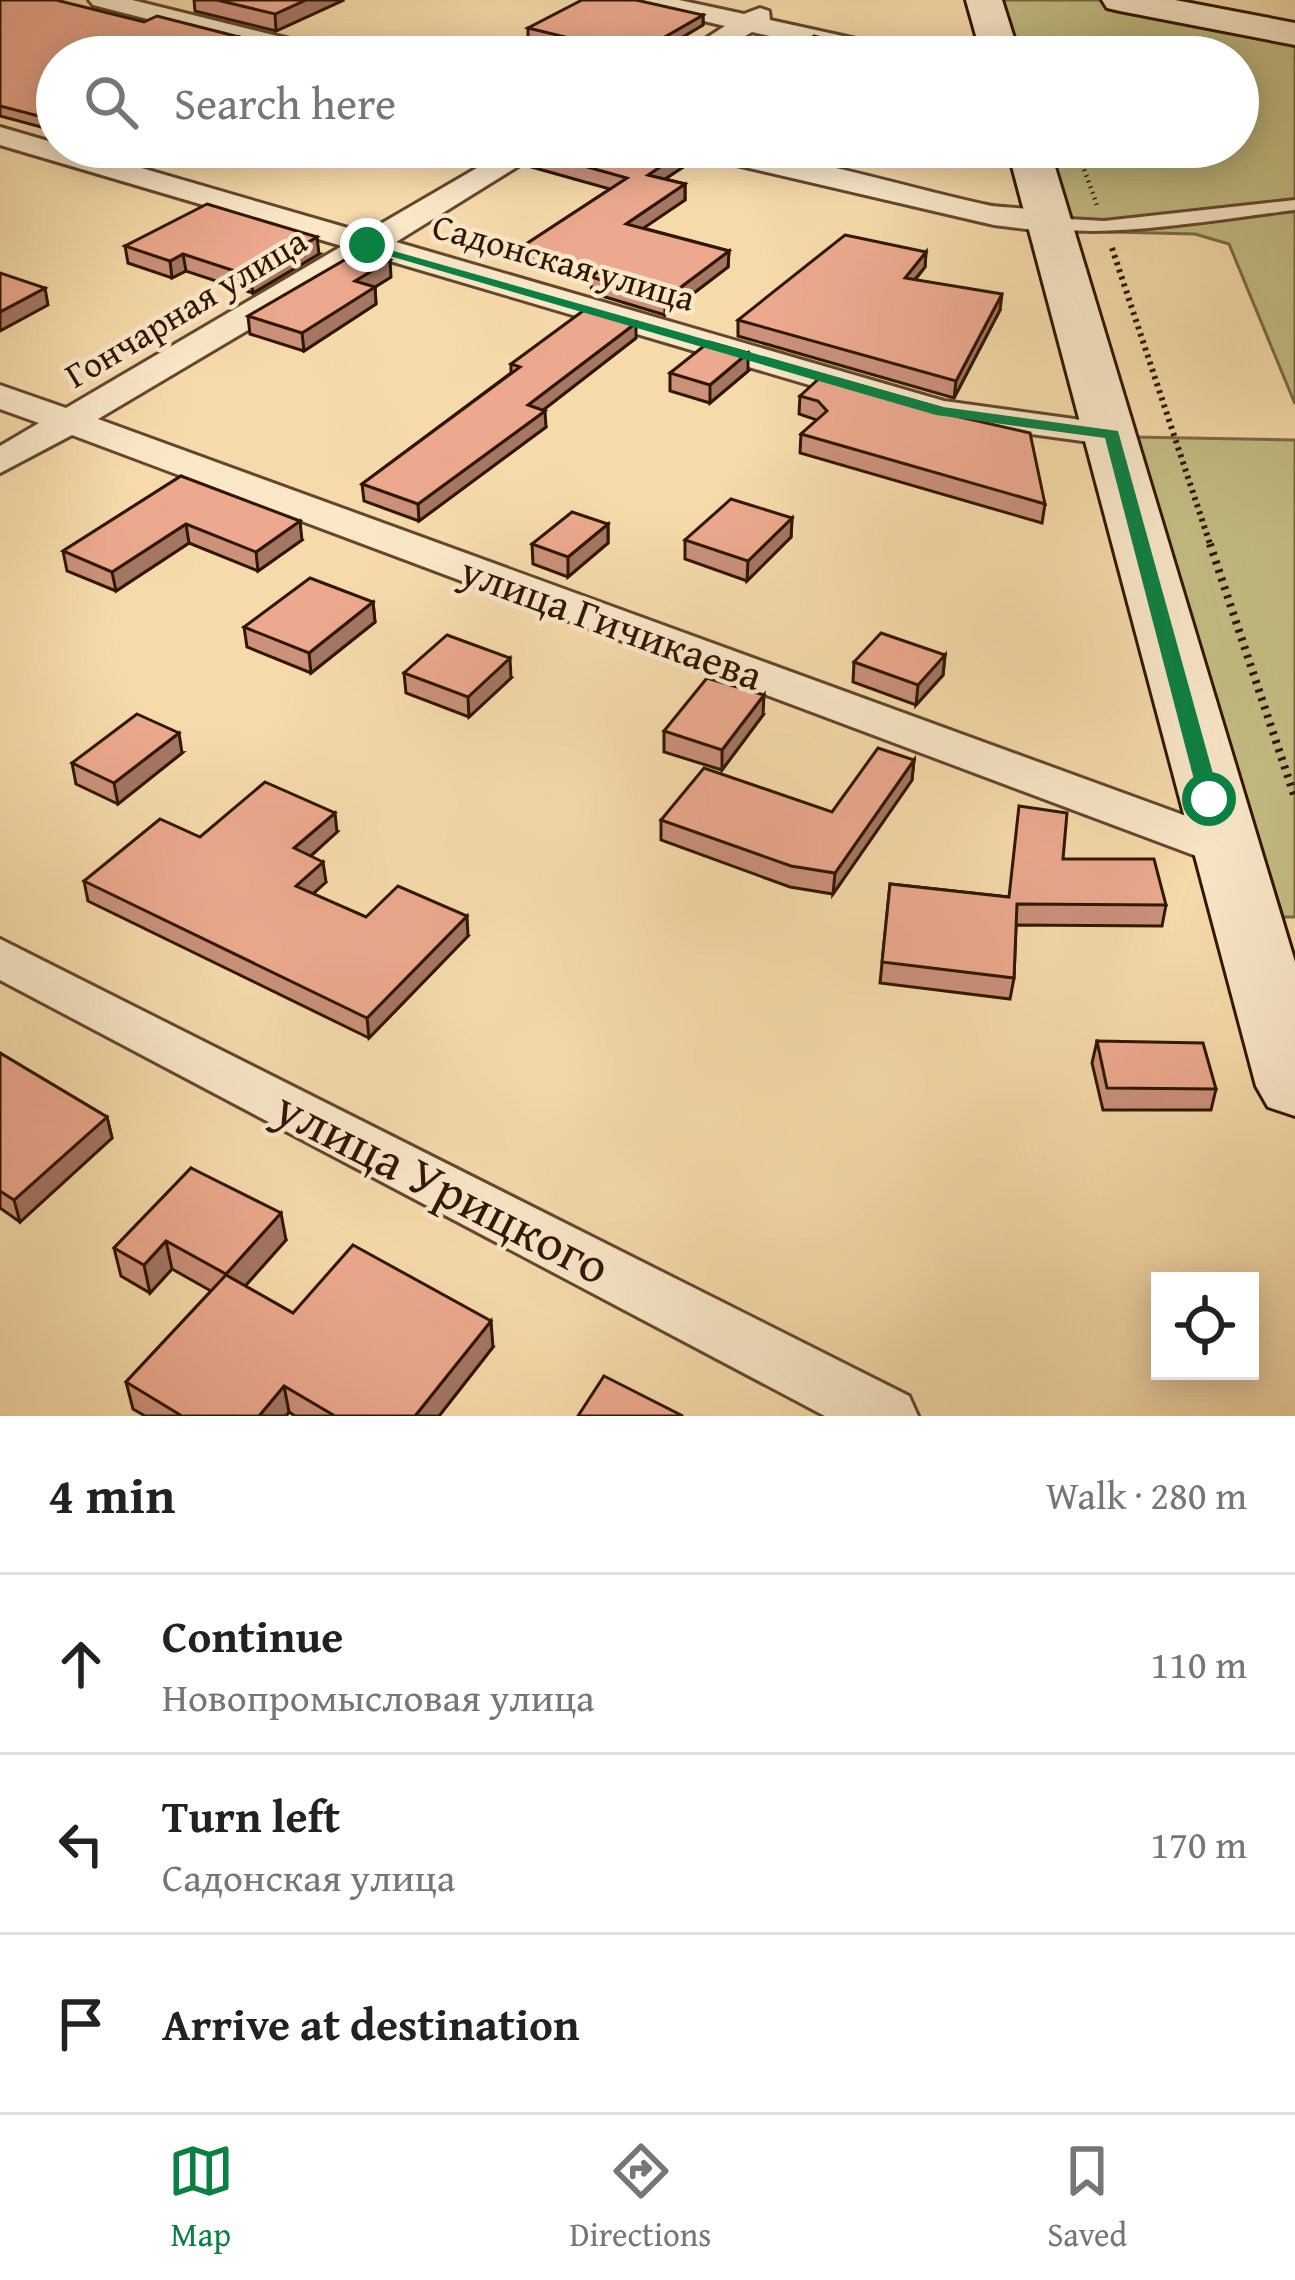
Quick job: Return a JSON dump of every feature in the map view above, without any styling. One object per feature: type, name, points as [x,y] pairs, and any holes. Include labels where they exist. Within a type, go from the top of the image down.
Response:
[{"type":"main road","points":[[984,0],[995,36]]},
{"type":"main road","points":[[1120,0],[1295,34]]},
{"type":"main road","points":[[1041,168],[1077,224],[1112,434],[1224,848],[1295,1086]]},
{"type":"street","points":[[102,0],[245,36]]},
{"type":"street","points":[[644,0],[808,36]]},
{"type":"street","points":[[727,36],[785,0]]},
{"type":"street","name":"Садонская улица","points":[[0,136],[36,147]]},
{"type":"street","name":"Садонская улица","points":[[108,168],[941,412],[1112,434]]},
{"type":"street","name":"Гончарная улица","points":[[0,462],[498,168]]},
{"type":"street","points":[[786,168],[994,216],[1077,224]]},
{"type":"street","name":"улица Гичикаева","points":[[0,396],[1224,848]]},
{"type":"street","name":"улица Урицкого","points":[[0,957],[886,1416]]},
{"type":"lane","points":[[1077,224],[1295,205]]},
{"type":"path","points":[[1076,168],[1077,224],[1295,798]]},
{"type":"shaded area","points":[[998,0],[1099,0],[1295,38],[1295,404],[1229,244],[1195,234],[1069,231],[1050,168],[1259,168],[1259,36],[1009,36]]},
{"type":"shaded area","points":[[1132,437],[1295,440],[1295,917],[1283,917]]},
{"type":"building","points":[[0,0],[56,0],[144,22],[157,16],[235,36],[36,36],[36,115],[0,106]]},
{"type":"building","points":[[217,0],[306,0],[275,14]]},
{"type":"building","points":[[582,0],[636,0],[703,15],[666,36],[561,36],[528,28]]},
{"type":"building","points":[[591,168],[658,168],[648,175],[685,184],[626,224],[729,251],[665,299],[591,277],[599,271],[520,248],[627,178]]},
{"type":"building","points":[[207,204],[317,237],[250,276],[183,254],[170,261],[125,246]]},
{"type":"building","points":[[845,235],[926,252],[905,278],[1002,294],[956,381],[738,320]]},
{"type":"building","points":[[360,251],[390,260],[355,281],[375,287],[302,333],[248,316]]},
{"type":"building","points":[[0,273],[45,288],[0,312]]},
{"type":"building","points":[[587,308],[636,323],[528,405],[545,411],[418,504],[362,484],[520,367],[511,364]]},
{"type":"building","points":[[709,342],[748,353],[710,385],[670,373]]},
{"type":"building","points":[[823,375],[941,408],[938,412],[1030,433],[1045,504],[801,434],[827,411],[818,401],[800,396]]},
{"type":"building","points":[[181,476],[300,521],[256,552],[186,524],[112,572],[63,551]]},
{"type":"building","points":[[731,499],[792,518],[748,561],[685,540]]},
{"type":"building","points":[[572,512],[608,524],[568,557],[532,544]]},
{"type":"building","points":[[310,578],[373,602],[309,653],[244,627]]},
{"type":"building","points":[[881,633],[945,655],[918,685],[854,662]]},
{"type":"building","points":[[447,635],[510,658],[468,697],[404,673]]},
{"type":"building","points":[[707,678],[764,695],[722,750],[664,731]]},
{"type":"building","points":[[137,714],[179,733],[114,783],[72,763]]},
{"type":"building","points":[[878,748],[914,760],[835,873],[791,866],[661,820],[704,768],[832,812]]},
{"type":"building","points":[[265,782],[335,813],[294,848],[323,862],[296,886],[366,917],[398,886],[467,916],[367,1018],[84,881],[160,819],[200,837]]},
{"type":"building","points":[[1019,806],[1067,813],[1063,859],[1154,859],[1166,905],[1017,904],[1014,978],[882,962],[890,884],[1009,897]]},
{"type":"building","points":[[1097,1041],[1203,1043],[1216,1089],[1107,1088]]},
{"type":"building","points":[[0,1053],[107,1117],[14,1200],[0,1191]]},
{"type":"building","points":[[191,1168],[281,1213],[226,1274],[166,1241],[144,1265],[114,1248]]},
{"type":"building","points":[[353,1245],[491,1321],[415,1416],[335,1416],[284,1386],[259,1416],[182,1416],[126,1382],[226,1275],[293,1313]]},
{"type":"building","points":[[604,1376],[683,1416],[578,1416]]},
{"type":"route","points":[[367,245],[941,412],[1112,434],[1209,799]]}]
